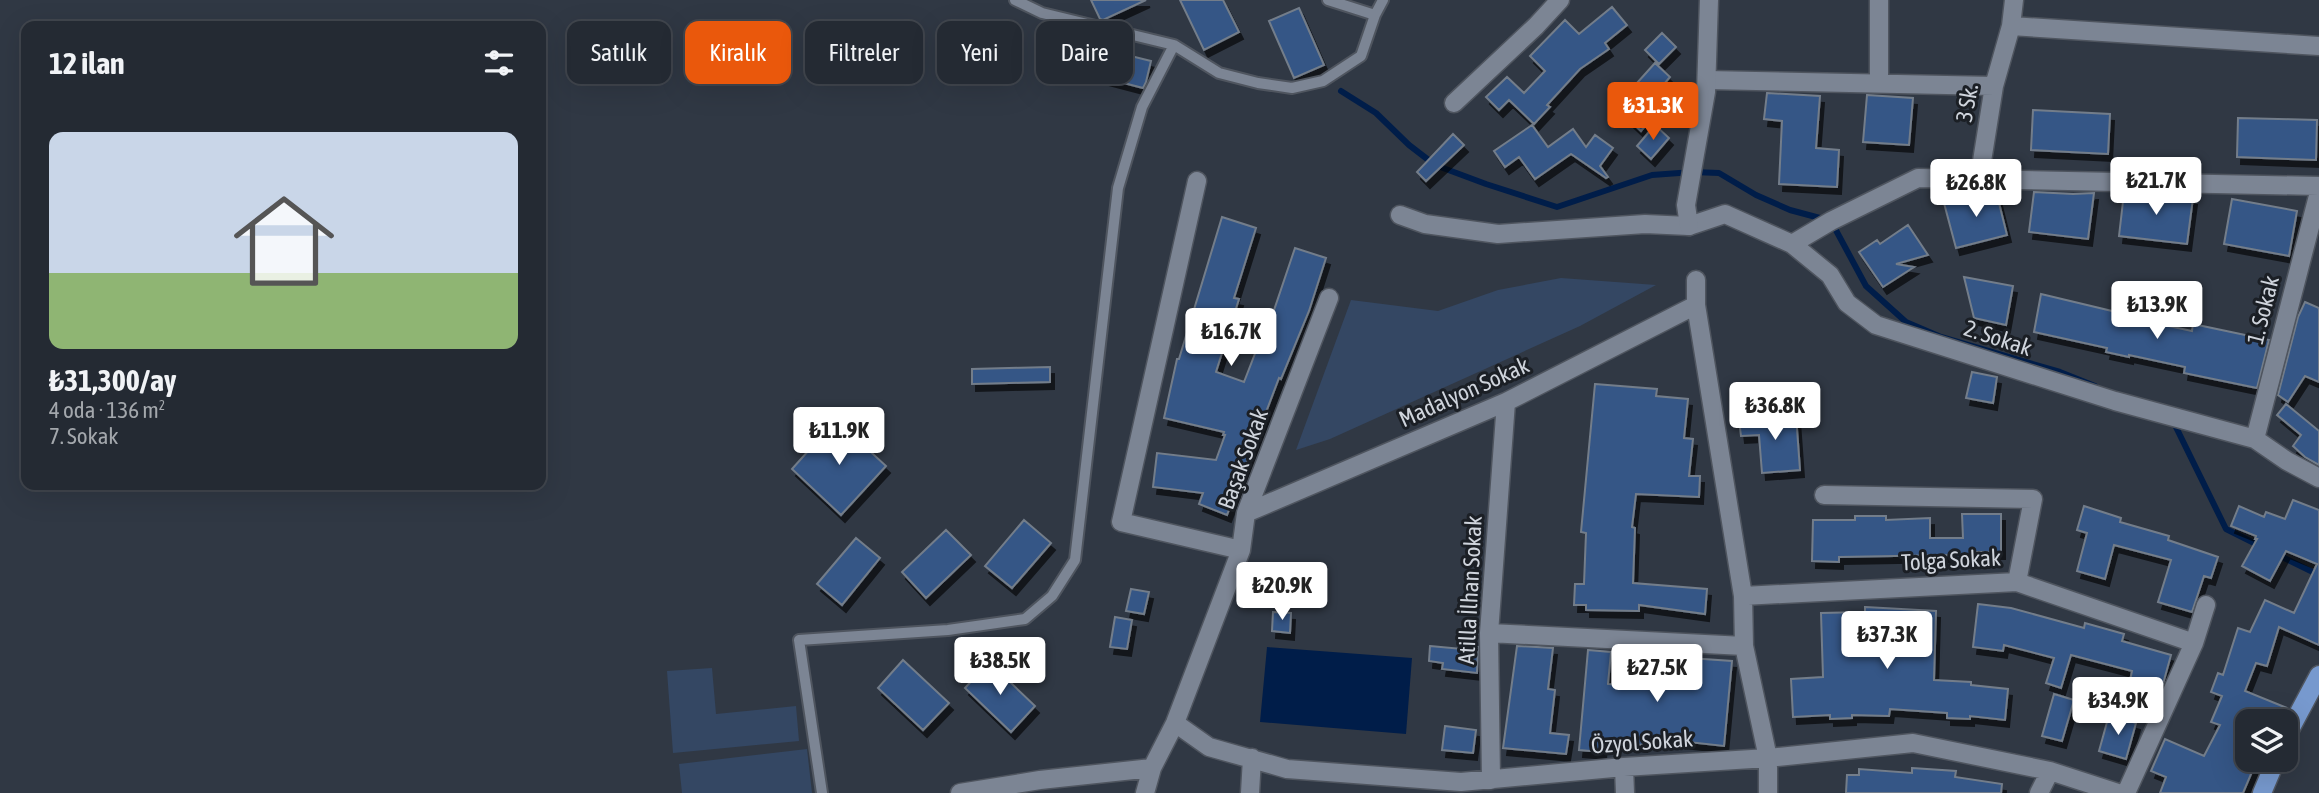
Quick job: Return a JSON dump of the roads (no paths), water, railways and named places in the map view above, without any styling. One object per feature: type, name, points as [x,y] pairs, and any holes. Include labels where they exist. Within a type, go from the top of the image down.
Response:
[{"type":"main road","points":[[2298,714],[2319,675]]},
{"type":"main road","points":[[2262,793],[2271,772]]},
{"type":"street","points":[[1454,103],[1536,26],[1559,0]]},
{"type":"street","points":[[1400,215],[1425,223],[1499,234],[1644,224],[1689,226],[1686,205],[1707,80],[1709,0]]},
{"type":"street","points":[[1879,83],[1880,0]]},
{"type":"street","name":"3 Sk.","points":[[1979,180],[1994,86],[2011,26],[2014,0]]},
{"type":"street","points":[[2011,26],[2319,46]]},
{"type":"street","points":[[1707,80],[1994,86]]},
{"type":"street","points":[[1792,244],[1831,221],[1918,178],[2319,186]]},
{"type":"street","points":[[1197,181],[1121,522],[1241,550]]},
{"type":"street","name":"1. Sokak","points":[[2255,439],[2319,192]]},
{"type":"street","name":"2. Sokak","points":[[1689,226],[1726,214],[1792,244],[1830,275],[1847,303],[1876,325],[2115,401],[2255,439],[2287,461],[2319,478]]},
{"type":"street","points":[[1696,280],[1696,305],[1743,596],[1744,646],[1768,758],[1768,793]]},
{"type":"street","name":"Başak Sokak","points":[[1145,793],[1152,768],[1175,723],[1241,550],[1246,513],[1329,298]]},
{"type":"street","name":"Madalyon Sokak","points":[[1246,513],[1506,402],[1696,305]]},
{"type":"street","name":"Atilla İlhan Sokak","points":[[1491,780],[1489,634],[1506,402]]},
{"type":"street","points":[[1824,495],[2033,499],[2017,582]]},
{"type":"street","name":"Tolga Sokak","points":[[1743,596],[2017,582],[2194,643]]},
{"type":"street","points":[[2126,793],[2194,643],[2206,605]]},
{"type":"street","points":[[1489,634],[1744,646]]},
{"type":"street","name":"Özyol Sokak","points":[[1175,723],[1209,747],[1287,769],[1462,787],[1491,780],[1623,767],[1768,758],[1913,743],[2050,771],[2118,793]]},
{"type":"street","points":[[1250,793],[1252,758]]},
{"type":"street","points":[[1623,767],[1625,793]]},
{"type":"street","points":[[960,793],[1040,779],[1152,768]]},
{"type":"street","points":[[2039,793],[2050,771]]},
{"type":"lane","points":[[1015,0],[1042,13],[1174,45],[1219,73],[1292,88],[1323,81],[1361,56],[1383,0]]},
{"type":"lane","points":[[1328,0],[1376,15]]},
{"type":"lane","points":[[822,793],[799,640],[948,630],[1025,619],[1052,596],[1075,560],[1118,188],[1142,107],[1174,45]]},
{"type":"water","points":[[1267,647],[1412,658],[1406,734],[1260,722]]},
{"type":"waterway","points":[[1341,91],[1376,113],[1409,145],[1435,165],[1557,207],[1652,175],[1719,173],[1756,195],[1790,210],[1831,221],[1866,286],[1906,322],[1941,337],[2060,372],[2095,386]]},
{"type":"waterway","points":[[2172,419],[2226,529],[2260,546]]},
{"type":"waterway","points":[[2276,554],[2319,575]]}]
